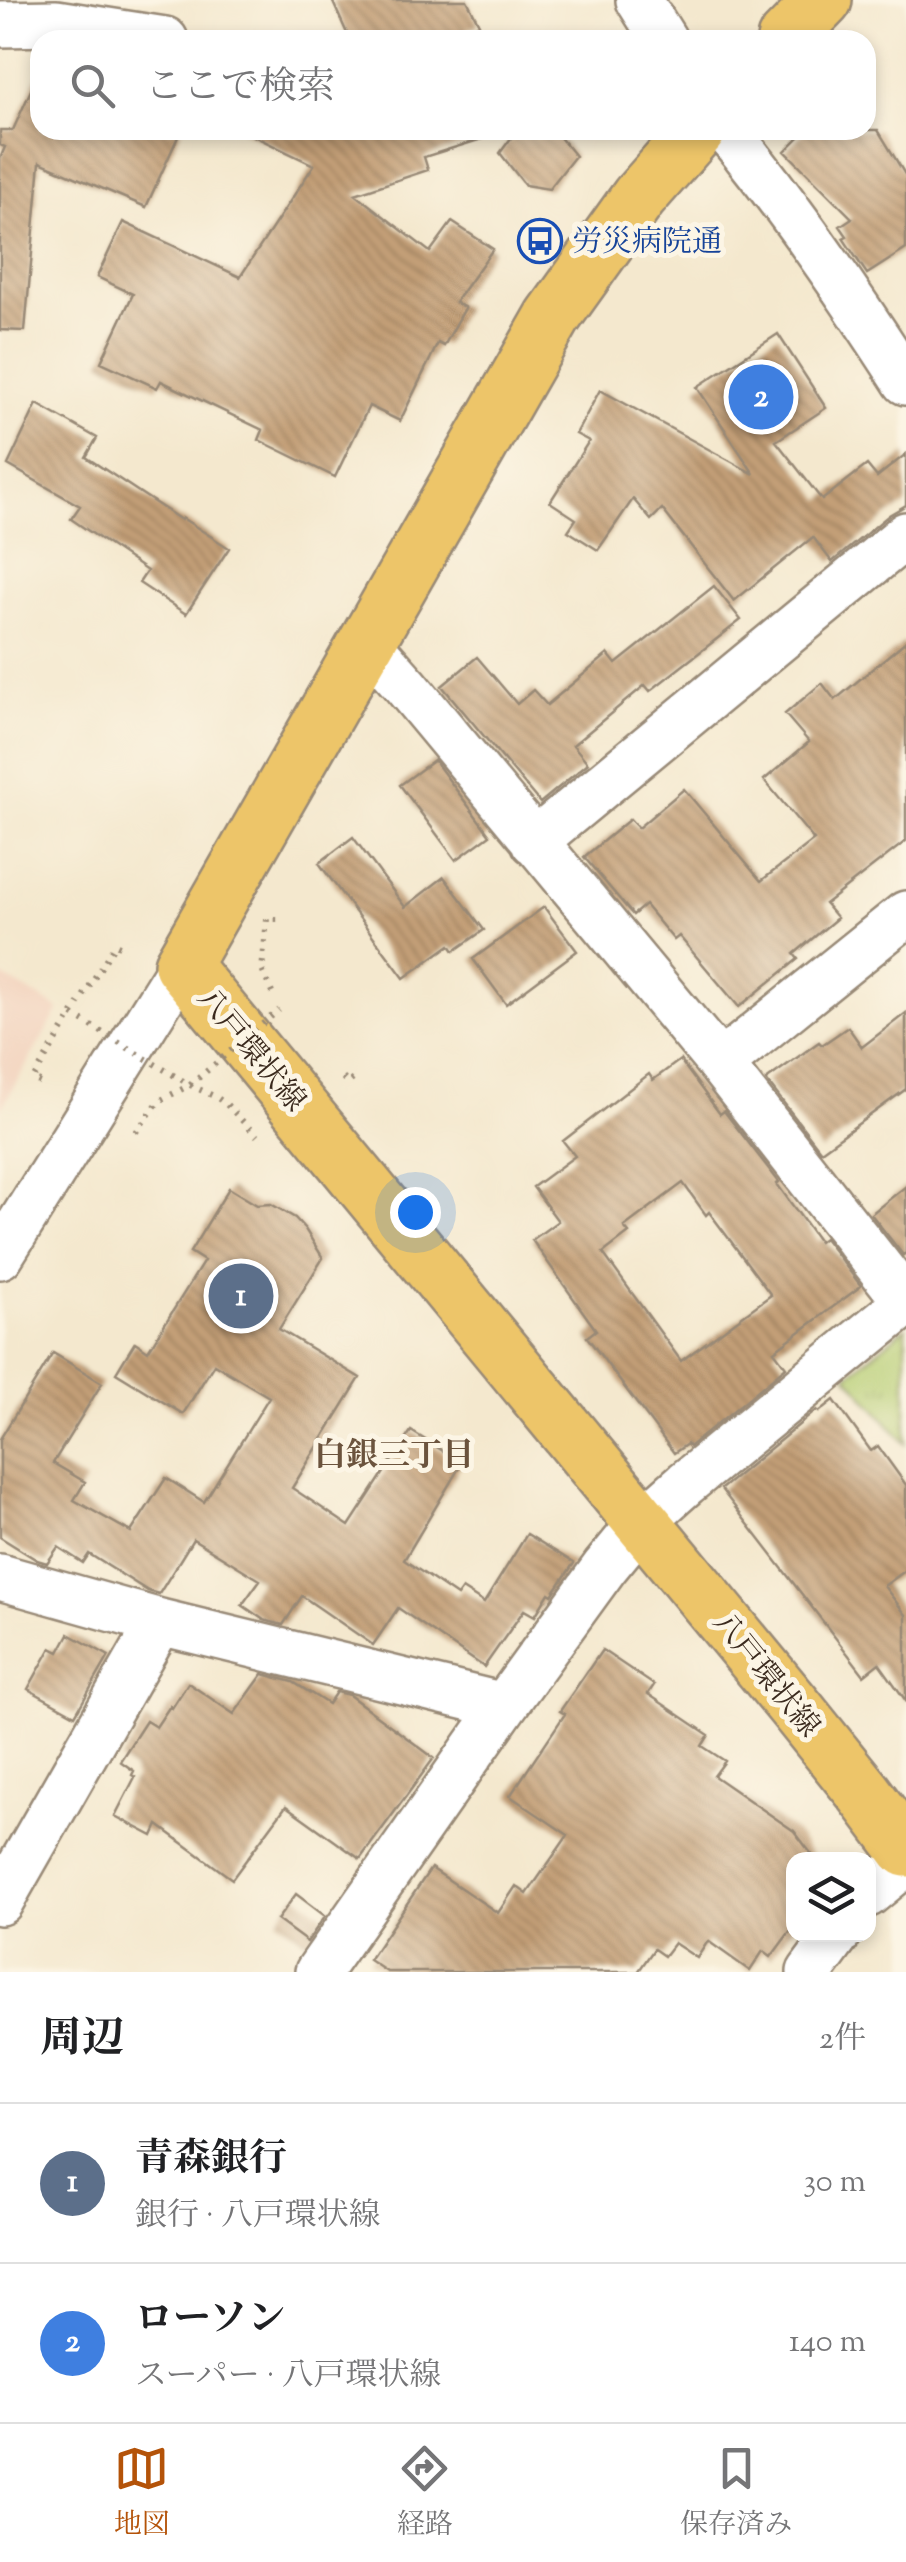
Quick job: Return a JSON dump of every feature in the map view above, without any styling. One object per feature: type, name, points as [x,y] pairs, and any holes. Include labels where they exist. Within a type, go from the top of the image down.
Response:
[{"type":"main road","points":[[795,30],[824,0]]},
{"type":"main road","name":"八戸環状線","points":[[689,140],[639,197],[553,317],[182,965],[829,1750],[906,1849]]},
{"type":"street","points":[[639,0],[658,30]]},
{"type":"street","points":[[0,24],[56,23],[101,30]]},
{"type":"street","points":[[734,140],[837,276],[906,382]]},
{"type":"street","points":[[534,842],[906,535]]},
{"type":"street","points":[[318,1972],[504,1706],[642,1522],[906,1302],[720,1064],[366,642]]},
{"type":"street","points":[[720,1064],[906,914]]},
{"type":"street","points":[[0,1256],[182,965]]},
{"type":"street","points":[[0,1577],[160,1622],[504,1706]]},
{"type":"street","points":[[0,1902],[160,1622]]},
{"type":"street","points":[[876,1887],[906,1863]]},
{"type":"street","points":[[810,1972],[832,1942]]},
{"type":"path","points":[[280,919],[267,919],[262,970],[290,1023]]},
{"type":"path","points":[[40,1082],[33,1079],[115,944],[122,947]]},
{"type":"path","points":[[136,1132],[159,1101],[190,1085],[280,1010]]},
{"type":"path","points":[[73,1015],[226,1104],[256,1136]]},
{"type":"path","points":[[336,1071],[348,1083],[358,1075]]},
{"type":"shaded area","points":[[0,975],[59,1009],[0,1110]]},
{"type":"green space","points":[[906,1327],[906,1444],[847,1376]]},
{"type":"building","points":[[332,0],[467,0],[479,24],[467,30],[346,30]]},
{"type":"building","points":[[30,92],[30,140],[176,140],[146,207],[40,162],[25,331],[0,330],[0,159],[5,147],[0,145],[0,130],[13,130]]},
{"type":"building","points":[[878,130],[906,176],[906,249],[867,274],[843,238],[847,236],[840,226],[852,218],[785,151],[796,140],[876,140]]},
{"type":"building","points":[[262,140],[479,140],[424,157],[428,170],[355,194],[430,252],[452,222],[493,249],[455,302],[465,308],[444,346],[438,343],[400,421],[369,406],[335,477],[259,440],[263,430],[161,381],[157,388],[101,362],[133,294],[97,277],[123,222],[240,277],[314,165]]},
{"type":"building","points":[[510,140],[562,140],[575,156],[549,189],[525,185],[500,153]]},
{"type":"building","points":[[778,334],[826,408],[776,441],[822,500],[867,465],[877,477],[906,454],[906,505],[832,562],[813,537],[734,601],[662,509],[651,520],[633,499],[598,550],[568,531],[576,519],[550,502],[589,441],[576,434],[600,390],[754,474],[697,387]]},
{"type":"building","points":[[37,404],[97,438],[86,457],[229,548],[186,614],[139,583],[147,571],[71,519],[80,506],[8,465]]},
{"type":"building","points":[[714,586],[741,620],[650,691],[645,685],[573,745],[588,763],[540,803],[442,686],[477,657],[517,704],[533,690],[547,705],[608,654],[616,664]]},
{"type":"building","points":[[906,641],[906,841],[825,904],[837,918],[794,954],[798,959],[739,1007],[679,936],[674,940],[645,905],[633,915],[584,857],[630,819],[638,828],[684,789],[761,881],[814,840],[764,780],[809,742],[785,714],[822,683],[835,700]]},
{"type":"building","points":[[434,760],[490,835],[456,860],[400,785]]},
{"type":"building","points":[[353,837],[405,907],[444,877],[484,930],[454,951],[450,945],[404,978],[319,863]]},
{"type":"building","points":[[544,907],[577,951],[506,1004],[473,959]]},
{"type":"building","points":[[906,1013],[906,1089],[821,1151],[766,1080],[819,1042],[822,1045],[848,1027],[862,1047]]},
{"type":"building","points":[[680,1060],[779,1182],[819,1242],[824,1238],[861,1286],[774,1351],[786,1367],[689,1447],[687,1444],[674,1453],[587,1337],[596,1330],[532,1240],[558,1221],[533,1187],[575,1156],[563,1141],[649,1074],[653,1080]],"holes":[[[683,1183],[706,1215],[709,1212],[771,1295],[681,1361],[603,1253],[629,1233],[624,1227]]]},
{"type":"building","points":[[906,1186],[906,1253],[903,1255],[871,1214]]},
{"type":"building","points":[[229,1188],[257,1205],[271,1204],[305,1229],[323,1258],[279,1329],[360,1378],[292,1488],[349,1526],[411,1431],[462,1463],[404,1560],[457,1596],[462,1589],[484,1603],[527,1534],[574,1563],[535,1616],[524,1610],[484,1667],[398,1608],[373,1645],[302,1596],[283,1625],[264,1620],[242,1605],[260,1580],[193,1539],[159,1594],[89,1554],[83,1563],[58,1547],[47,1563],[0,1537],[0,1439],[53,1353],[102,1383],[53,1463],[85,1482],[74,1500],[131,1532],[166,1478],[204,1502],[269,1397],[214,1364],[183,1414],[116,1373],[135,1342],[148,1351],[204,1261],[190,1252]]},
{"type":"building","points":[[834,1400],[871,1451],[878,1446],[906,1485],[906,1570],[884,1586],[906,1615],[906,1701],[879,1663],[864,1675],[721,1489]]},
{"type":"building","points":[[69,1634],[109,1656],[75,1715],[28,1689],[51,1648],[59,1652]]},
{"type":"building","points":[[602,1650],[654,1685],[648,1694],[709,1735],[702,1746],[725,1761],[714,1776],[794,1831],[810,1852],[786,1852],[786,1937],[771,1957],[763,1951],[750,1971],[708,1941],[697,1958],[674,1943],[664,1956],[654,1949],[638,1972],[387,1972],[369,1960],[431,1868],[498,1913],[516,1886],[527,1894],[568,1835],[510,1796],[565,1714],[560,1711]]},
{"type":"building","points":[[263,1674],[293,1682],[328,1704],[336,1692],[349,1695],[434,1758],[360,1859],[286,1806],[232,1879],[158,1825],[153,1836],[115,1816],[135,1777],[134,1771],[120,1761],[146,1721],[156,1727],[188,1683],[234,1714]]},
{"type":"building","points":[[296,1894],[325,1916],[307,1942],[277,1920]]},
{"type":"place","name":"労災病院通","points":[[540,241]]},
{"type":"place","name":"ローソン","points":[[761,397]]},
{"type":"place","name":"青森銀行","points":[[241,1296]]},
{"type":"district","name":"白銀三丁目","points":[[394,1454]]}]
